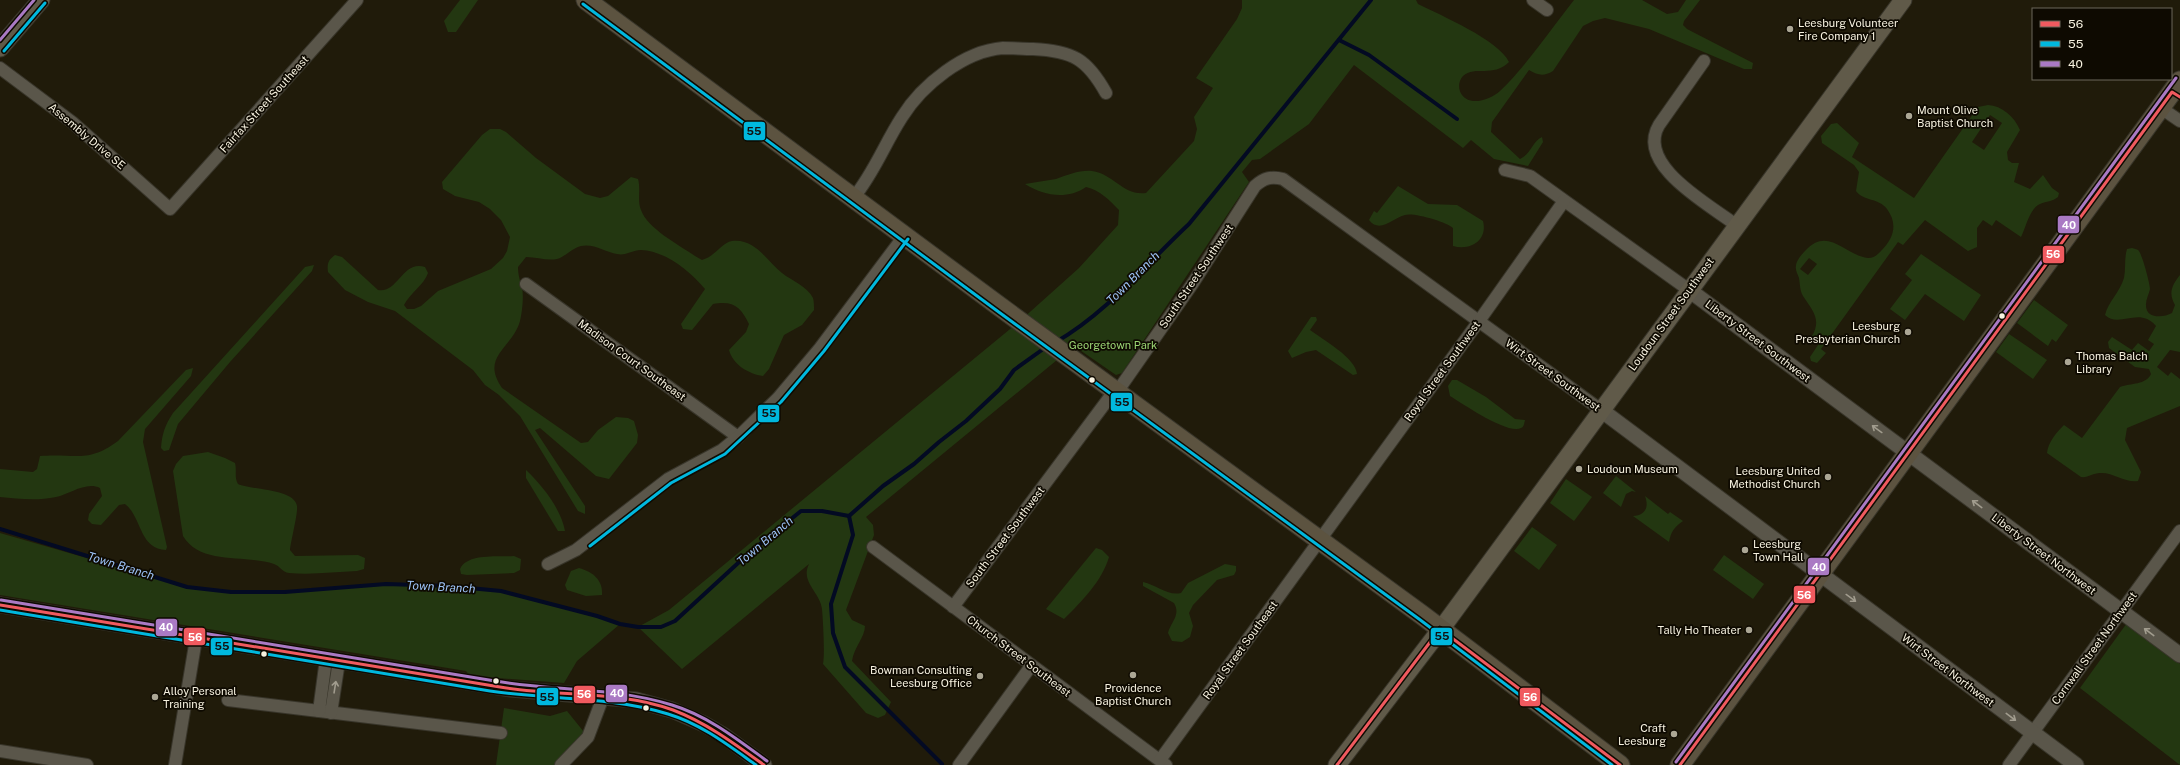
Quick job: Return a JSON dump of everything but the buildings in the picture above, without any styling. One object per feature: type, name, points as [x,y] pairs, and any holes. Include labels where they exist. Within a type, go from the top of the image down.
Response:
[{"type":"main road","points":[[0,48],[41,0]]},
{"type":"main road","points":[[586,0],[854,197],[904,236],[1320,540],[1620,765]]},
{"type":"main road","name":"Loudoun Street Southwest","points":[[1337,765],[1440,629],[1903,0]]},
{"type":"main road","points":[[1680,765],[2161,108],[2177,90]]},
{"type":"street","name":"Fairfax Street Southeast","points":[[170,209],[357,0]]},
{"type":"street","points":[[1533,0],[1547,10]]},
{"type":"street","points":[[854,197],[882,155],[902,117],[916,98],[944,72],[965,60],[1002,48],[1050,50],[1067,54],[1083,62],[1096,75],[1106,93]]},
{"type":"street","points":[[1704,61],[1659,124],[1655,131],[1655,142],[1661,162],[1671,177],[1736,225]]},
{"type":"street","name":"Assembly Drive SE","points":[[0,68],[72,122],[170,209]]},
{"type":"street","points":[[2161,108],[2180,121]]},
{"type":"street","name":"Liberty Street Southwest","points":[[1505,170],[1530,176],[1689,290],[1909,452]]},
{"type":"street","name":"South Street Southwest","points":[[953,607],[1116,391],[1193,282],[1255,186],[1264,178],[1277,177],[1283,179]]},
{"type":"street","name":"Wirt Street Southwest","points":[[1283,179],[1601,410],[1819,575]]},
{"type":"street","name":"Royal Street Southwest","points":[[1320,540],[1564,201]]},
{"type":"street","points":[[548,564],[576,550],[668,479],[722,450],[738,437],[778,398],[820,348],[904,236]]},
{"type":"street","name":"Madison Court Southeast","points":[[526,284],[738,437]]},
{"type":"street","name":"Liberty Street Northwest","points":[[1909,452],[2180,655]]},
{"type":"street","name":"Cornwall Street Northwest","points":[[2009,765],[2180,531]]},
{"type":"street","name":"Royal Street Southeast","points":[[1163,762],[1320,540]]},
{"type":"street","name":"Church Street Southeast","points":[[873,547],[1031,666],[1163,762]]},
{"type":"street","name":"Wirt Street Northwest","points":[[1819,575],[2076,765]]},
{"type":"street","points":[[0,605],[196,639],[511,689],[604,697],[642,702],[687,716],[723,735],[764,765]]},
{"type":"street","points":[[176,765],[196,639]]},
{"type":"street","points":[[319,711],[332,660]]},
{"type":"street","points":[[331,713],[332,660]]},
{"type":"street","points":[[959,765],[1031,666]]},
{"type":"street","points":[[561,765],[588,737],[604,697]]},
{"type":"street","points":[[228,700],[500,733]]},
{"type":"street","points":[[0,751],[87,765]]},
{"type":"green space","points":[[460,0],[478,0],[456,32],[448,32],[444,21]]},
{"type":"green space","name":"Georgetown Park","points":[[1242,0],[1416,0],[1418,4],[1454,21],[1494,45],[1509,62],[1503,67],[1491,71],[1473,71],[1461,78],[1459,83],[1460,91],[1466,99],[1470,101],[1492,97],[1500,91],[1529,58],[1574,0],[1642,0],[1667,14],[1678,12],[1686,0],[1700,0],[1684,21],[1683,25],[1687,29],[1753,63],[1752,69],[1744,69],[1649,29],[1605,18],[1593,21],[1583,26],[1553,71],[1541,75],[1529,70],[1492,122],[1491,132],[1520,159],[1527,154],[1542,137],[1543,142],[1528,166],[1494,159],[1471,140],[1463,148],[1354,65],[1309,124],[1260,159],[1252,160],[1242,172],[1249,182],[1122,373],[1116,375],[1074,346],[866,517],[873,525],[874,535],[846,610],[852,620],[865,626],[865,630],[852,661],[891,702],[885,715],[878,718],[866,713],[823,664],[824,645],[822,609],[818,597],[807,576],[809,564],[682,669],[638,627],[669,610],[1021,320],[1079,268],[1118,225],[1119,210],[1108,199],[1091,188],[1086,187],[1071,194],[1056,195],[1048,194],[1025,184],[1056,179],[1078,172],[1092,171],[1106,176],[1131,191],[1146,193],[1194,141],[1197,129],[1194,117],[1213,88],[1196,78],[1237,19],[1242,8]]},
{"type":"green space","points":[[1988,105],[1998,107],[2011,116],[2020,130],[2007,152],[2008,160],[2012,163],[2019,163],[2014,182],[2030,189],[2043,175],[2052,188],[2059,193],[2058,197],[2054,200],[2036,206],[2030,214],[2021,237],[1996,220],[1992,226],[1983,220],[1977,228],[1977,247],[1968,251],[1925,220],[1903,245],[1898,242],[1821,349],[1826,353],[1817,363],[1811,361],[1810,357],[1820,342],[1812,336],[1815,330],[1816,320],[1815,315],[1801,292],[1796,269],[1798,260],[1813,244],[1821,241],[1829,241],[1837,244],[1860,256],[1868,258],[1872,257],[1880,252],[1885,246],[1892,236],[1893,231],[1893,220],[1884,205],[1859,194],[1856,191],[1859,172],[1854,165],[1822,143],[1821,136],[1831,124],[1837,123],[1859,143],[1852,157],[1914,198],[1978,107]],"holes":[[[1990,115],[2002,123],[1984,150],[1972,142]],[[1809,258],[1817,264],[1808,275],[1800,269]]]},
{"type":"green space","points":[[490,129],[500,129],[506,132],[536,158],[585,194],[600,198],[608,196],[631,177],[638,179],[640,206],[644,217],[657,230],[672,241],[702,260],[711,256],[728,242],[740,241],[747,243],[760,251],[782,273],[807,290],[813,298],[814,310],[802,325],[784,335],[769,369],[763,376],[742,368],[734,360],[729,350],[746,332],[749,324],[743,313],[736,306],[726,303],[713,304],[692,330],[683,329],[681,324],[705,289],[692,275],[668,258],[650,251],[638,250],[626,254],[620,254],[586,245],[578,247],[557,259],[549,260],[526,257],[518,267],[523,295],[520,321],[516,331],[496,360],[494,368],[496,377],[502,388],[581,443],[588,442],[598,430],[616,417],[628,418],[634,421],[638,435],[637,443],[609,479],[596,476],[540,428],[535,430],[585,506],[585,514],[578,511],[520,416],[499,395],[485,385],[473,370],[395,311],[368,302],[345,290],[328,272],[329,260],[335,255],[342,257],[378,290],[385,290],[396,283],[405,272],[411,268],[417,266],[425,267],[428,273],[426,277],[404,305],[407,309],[414,309],[421,306],[438,291],[491,269],[503,258],[507,251],[510,237],[501,220],[490,209],[479,202],[455,196],[443,189],[442,182],[482,135]]},
{"type":"green space","points":[[1398,186],[1428,204],[1457,205],[1483,221],[1483,234],[1480,239],[1472,245],[1466,247],[1453,246],[1453,228],[1437,220],[1409,214],[1387,224],[1378,226],[1373,224],[1369,220],[1374,211],[1377,213]]},
{"type":"green space","points":[[2132,248],[2140,252],[2146,269],[2150,289],[2146,302],[2146,309],[2151,315],[2164,316],[2172,313],[2175,305],[2171,293],[2175,282],[2180,275],[2180,352],[2170,350],[2157,367],[2168,376],[2171,372],[2180,379],[2180,406],[2127,428],[2125,440],[2141,472],[2138,481],[2128,480],[2105,473],[2097,473],[2086,477],[2081,477],[2047,453],[2053,438],[2064,425],[2082,438],[2120,387],[2142,382],[2149,378],[2151,374],[2149,369],[2135,367],[2109,348],[2108,342],[2112,337],[2132,350],[2138,343],[2149,351],[2154,344],[2148,340],[2156,326],[2150,320],[2136,317],[2116,320],[2105,315],[2124,278],[2127,249]]},
{"type":"green space","points":[[1921,254],[1981,295],[1964,321],[1925,294],[1905,320],[1890,309],[1912,280],[1905,274]]},
{"type":"green space","points":[[314,265],[312,271],[230,362],[178,424],[169,450],[164,451],[161,448],[163,434],[173,413],[305,267]]},
{"type":"green space","points":[[2034,300],[2068,325],[2056,342],[2052,339],[2048,346],[2017,323]]},
{"type":"green space","points":[[1311,317],[1316,317],[1317,320],[1310,330],[1345,355],[1355,368],[1357,374],[1353,375],[1316,350],[1306,352],[1292,358],[1288,351]]},
{"type":"green space","points":[[2009,334],[2047,360],[2033,379],[1996,352]]},
{"type":"green space","points":[[193,368],[191,376],[145,429],[143,442],[167,547],[166,550],[157,548],[151,544],[142,532],[131,510],[125,504],[119,505],[101,525],[92,524],[88,520],[89,514],[102,496],[100,488],[95,486],[84,487],[56,497],[42,499],[0,497],[0,469],[33,472],[37,469],[40,456],[80,456],[98,453],[118,441],[186,370]]},
{"type":"green space","points":[[1452,380],[1457,380],[1486,397],[1515,419],[1525,420],[1523,426],[1515,429],[1496,423],[1450,396],[1448,386]]},
{"type":"green space","points":[[208,452],[235,463],[236,479],[238,484],[281,493],[294,500],[297,510],[290,550],[295,556],[358,555],[365,558],[364,569],[357,571],[306,574],[289,573],[274,564],[263,561],[225,558],[201,552],[191,545],[183,536],[173,471],[176,464],[183,456]]},
{"type":"green space","points":[[526,470],[550,498],[559,514],[565,531],[558,531],[526,478]]},
{"type":"green space","points":[[1616,476],[1636,492],[1632,491],[1626,494],[1621,507],[1603,493]]},
{"type":"green space","points":[[1566,479],[1592,497],[1574,521],[1550,503]]},
{"type":"green space","points":[[1645,496],[1668,514],[1670,512],[1683,521],[1673,530],[1669,542],[1633,516],[1644,512],[1647,504]]},
{"type":"green space","points":[[1532,527],[1557,545],[1539,570],[1514,551]]},
{"type":"green space","points":[[0,533],[187,587],[231,592],[285,592],[386,584],[448,586],[501,591],[620,624],[577,661],[564,683],[470,676],[466,671],[0,595]]},
{"type":"green space","points":[[1096,548],[1102,550],[1109,557],[1102,574],[1091,590],[1064,619],[1046,609]]},
{"type":"green space","points":[[1724,555],[1764,584],[1753,599],[1713,570]]},
{"type":"green space","points":[[492,556],[514,556],[521,559],[520,570],[514,573],[461,574],[460,569],[469,560]]},
{"type":"green space","points":[[1225,564],[1236,566],[1234,575],[1217,580],[1193,605],[1189,613],[1193,626],[1190,637],[1182,642],[1172,641],[1168,633],[1176,615],[1176,607],[1174,603],[1143,586],[1143,582],[1167,592],[1176,594],[1181,593],[1188,583]]},
{"type":"green space","points":[[579,568],[593,574],[596,577],[601,585],[602,595],[586,596],[567,590],[565,585],[571,571]]},
{"type":"green space","points":[[2127,623],[2180,664],[2180,765],[2080,688]]},
{"type":"green space","points":[[504,708],[550,716],[567,711],[588,737],[561,765],[496,765]]},
{"type":"waterway","name":"Town Branch","points":[[1056,342],[1093,317],[1110,302],[1189,224],[1371,0]]},
{"type":"waterway","points":[[1339,40],[1369,55],[1457,119]]},
{"type":"waterway","name":"Town Branch","points":[[0,529],[187,587],[231,592],[285,592],[386,584],[448,586],[501,591],[597,616],[620,624],[638,627],[661,627],[675,621],[749,553],[801,511],[822,511],[849,516],[883,486],[914,464],[966,421],[1000,389],[1014,370],[1046,347]]},
{"type":"waterway","points":[[849,516],[853,535],[831,604],[833,633],[845,667],[942,764]]},
{"type":"transit line","name":"40","points":[[0,40],[34,0]]},
{"type":"transit line","name":"55","points":[[4,51],[45,3]]},
{"type":"transit line","name":"55","points":[[583,4],[996,310],[1419,619],[1612,765]]},
{"type":"transit line","name":"40","points":[[1676,762],[2176,78]]},
{"type":"transit line","name":"56","points":[[1680,765],[2172,92],[2180,97]]},
{"type":"transit line","name":"55","points":[[590,546],[671,483],[725,454],[781,402],[824,351],[908,239]]},
{"type":"transit line","name":"40","points":[[1,600],[495,681],[607,692],[650,699],[672,705],[698,715],[722,729],[767,761]]},
{"type":"transit line","name":"56","points":[[0,605],[500,687],[631,699],[673,710],[685,715],[720,734],[764,765]]},
{"type":"transit line","name":"55","points":[[0,610],[490,691],[602,701],[646,708],[692,723],[714,736],[756,765]]},
{"type":"transit line","name":"56","points":[[1440,629],[1620,765]]},
{"type":"transit line","name":"56","points":[[1337,765],[1440,629]]},
{"type":"place","name":"Leesburg Volunteer Fire Company 1","points":[[1790,29]]},
{"type":"place","name":"Mount Olive Baptist Church","points":[[1909,116]]},
{"type":"place","name":"Leesburg Presbyterian Church","points":[[1908,332]]},
{"type":"place","name":"Thomas Balch Library","points":[[2068,362]]},
{"type":"place","name":"Loudoun Museum","points":[[1579,469]]},
{"type":"place","name":"Leesburg United Methodist Church","points":[[1828,477]]},
{"type":"place","name":"Leesburg Town Hall","points":[[1745,550]]},
{"type":"place","name":"Tally Ho Theater","points":[[1749,630]]},
{"type":"place","name":"Providence Baptist Church","points":[[1133,675]]},
{"type":"place","name":"Bowman Consulting Leesburg Office","points":[[980,676]]},
{"type":"place","name":"Alloy Personal Training","points":[[155,697]]},
{"type":"place","name":"Craft Leesburg","points":[[1674,734]]}]
